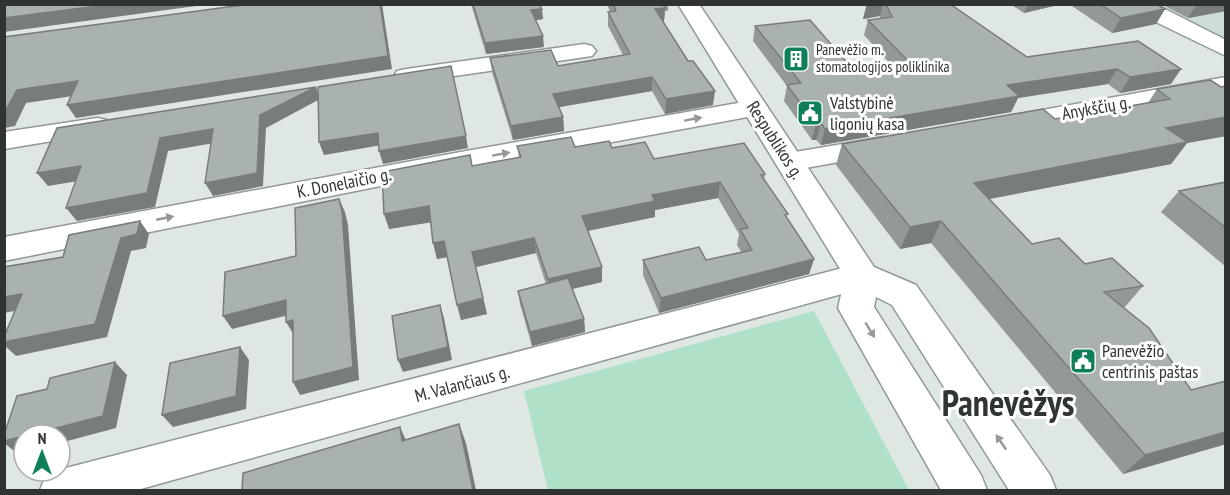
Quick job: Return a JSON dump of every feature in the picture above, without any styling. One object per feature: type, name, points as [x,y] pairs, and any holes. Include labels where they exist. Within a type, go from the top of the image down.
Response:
[{"type":"street","name":"Respublikos g.","points":[[688,4],[862,276]]},
{"type":"street","points":[[1137,4],[1226,49]]},
{"type":"street","points":[[387,79],[584,51]]},
{"type":"street","name":"Anykščių g.","points":[[987,127],[1226,85]]},
{"type":"street","name":"K. Donelaičio g.","points":[[4,249],[466,160],[755,108]]},
{"type":"street","points":[[4,141],[120,123]]},
{"type":"street","points":[[789,162],[907,142]]},
{"type":"street","points":[[965,490],[856,308],[862,276],[903,295],[1034,490]]},
{"type":"street","name":"M. Valančiaus g.","points":[[62,490],[862,276]]},
{"type":"shaded area","points":[[1150,5],[1225,5],[1225,43]]},
{"type":"green space","points":[[814,311],[909,490],[548,490],[524,391]]},
{"type":"building","points":[[4,4],[113,4],[4,18]]},
{"type":"building","points":[[250,4],[380,4],[388,56],[67,105],[78,81],[17,90],[4,113],[4,37]]},
{"type":"building","points":[[473,4],[539,4],[542,9],[531,10],[543,36],[485,43]]},
{"type":"building","points":[[613,4],[663,4],[665,8],[655,9],[688,61],[693,61],[715,91],[666,99],[652,77],[553,94],[563,117],[511,126],[490,58],[551,50],[558,66],[630,54],[608,12],[616,11]]},
{"type":"building","points":[[886,4],[950,4],[1027,57],[1138,41],[1181,69],[1130,77],[1117,69],[1007,85],[1019,96],[825,129],[821,123],[816,124],[787,85],[801,83],[755,26],[810,20],[856,73],[912,65],[868,20],[892,17]]},
{"type":"building","points":[[1100,4],[1155,4],[1165,9],[1121,18]]},
{"type":"building","points":[[451,66],[466,136],[379,151],[378,133],[319,142],[318,87]]},
{"type":"building","points":[[1210,80],[1221,87],[1226,86],[1226,117],[1166,128],[1187,142],[974,183],[1032,244],[1059,238],[1085,264],[1112,258],[1143,286],[1104,292],[1149,328],[1191,390],[1226,381],[1226,432],[1145,455],[941,221],[910,227],[842,144],[1043,109],[1055,119],[1170,99],[1157,89]]},
{"type":"building","points":[[316,87],[260,115],[257,173],[205,183],[213,129],[160,138],[147,193],[66,208],[81,166],[37,173],[57,128]]},
{"type":"building","points":[[571,137],[575,147],[609,141],[612,148],[645,142],[654,159],[744,143],[765,174],[761,175],[788,214],[785,215],[814,259],[661,298],[643,260],[699,247],[706,260],[752,250],[740,229],[748,228],[720,182],[652,195],[655,201],[582,216],[602,267],[548,279],[534,238],[472,252],[483,298],[457,305],[444,241],[433,243],[429,206],[384,214],[382,172],[470,155],[472,166],[521,157],[517,146]]},
{"type":"building","points":[[1226,182],[1226,228],[1179,191]]},
{"type":"building","points":[[339,199],[342,211],[353,367],[293,382],[293,320],[286,322],[286,300],[223,316],[225,272],[296,256],[295,208]]},
{"type":"building","points":[[140,221],[137,234],[121,238],[95,324],[4,342],[22,294],[4,297],[4,267],[63,257],[69,235]]},
{"type":"building","points":[[568,278],[584,319],[530,332],[518,291]]},
{"type":"building","points":[[440,305],[448,347],[398,360],[392,316]]},
{"type":"building","points":[[240,347],[236,396],[162,415],[170,363]]},
{"type":"building","points":[[115,362],[103,416],[72,424],[12,423],[12,439],[4,441],[17,396],[47,389],[50,378]]},
{"type":"building","points":[[459,424],[473,490],[242,490],[243,473],[400,427],[402,441]]},
{"type":"place","name":"Panevėžio m. stomatologijos poliklinika","points":[[796,59]]},
{"type":"place","name":"Valstybinė ligonių kasa","points":[[810,113]]},
{"type":"place","name":"Panevėžio centrinis paštas","points":[[1083,361]]},
{"type":"district","name":"Panevėžys","points":[[1008,403]]}]
